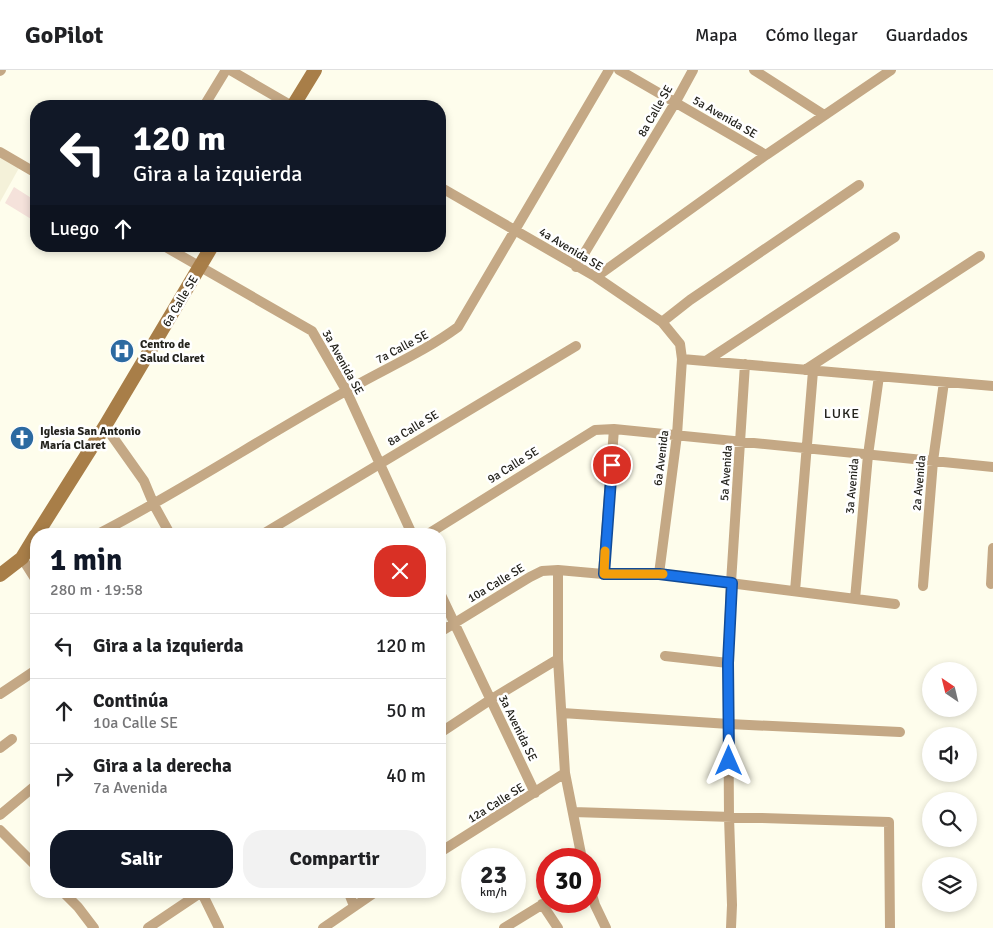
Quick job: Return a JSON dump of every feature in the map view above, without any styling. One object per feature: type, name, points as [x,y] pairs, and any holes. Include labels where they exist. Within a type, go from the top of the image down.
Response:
[{"type":"street","points":[[208,100],[226,70]]},
{"type":"street","points":[[230,70],[282,100]]},
{"type":"street","points":[[296,100],[315,70]]},
{"type":"street","name":"7a Calle SE","points":[[110,528],[154,505],[346,390],[436,343],[458,326],[609,70]]},
{"type":"street","name":"5a Avenida SE","points":[[619,70],[766,156]]},
{"type":"street","name":"8a Calle SE","points":[[576,267],[693,70]]},
{"type":"street","points":[[754,70],[824,115]]},
{"type":"street","points":[[596,277],[884,71]]},
{"type":"street","points":[[0,152],[30,170]]},
{"type":"street","points":[[662,322],[690,300],[859,185]]},
{"type":"street","name":"4a Avenida SE","points":[[446,190],[596,277],[662,322],[680,344]]},
{"type":"street","points":[[706,361],[895,237]]},
{"type":"street","name":"3a Avenida SE","points":[[174,252],[312,331],[346,390],[409,528]]},
{"type":"street","name":"6a Calle SE","points":[[41,528],[105,426],[209,252]]},
{"type":"street","points":[[809,370],[980,256]]},
{"type":"street","name":"6a Avenida","points":[[659,574],[677,436],[682,359],[680,344]]},
{"type":"street","name":"8a Calle SE","points":[[273,528],[576,346]]},
{"type":"street","points":[[682,359],[993,386]]},
{"type":"street","name":"5a Avenida","points":[[731,928],[728,663],[745,364]]},
{"type":"street","points":[[795,591],[806,449],[809,370]]},
{"type":"street","name":"3a Avenida","points":[[855,599],[868,455],[879,376]]},
{"type":"street","name":"2a Avenida","points":[[923,586],[933,461],[944,382]]},
{"type":"street","points":[[105,426],[144,481],[167,528]]},
{"type":"street","points":[[604,574],[614,429]]},
{"type":"street","name":"9a Calle SE","points":[[438,528],[595,430],[614,429],[993,467]]},
{"type":"street","name":"6a Calle SE","points":[[22,558],[30,545]]},
{"type":"street","points":[[991,584],[993,548]]},
{"type":"street","points":[[0,575],[22,558],[30,565]]},
{"type":"street","points":[[558,570],[558,659],[565,773],[580,848]]},
{"type":"street","name":"10a Calle SE","points":[[446,628],[530,576],[542,571],[558,570],[604,574],[659,574],[895,604]]},
{"type":"street","name":"3a Avenida SE","points":[[446,605],[535,793]]},
{"type":"street","points":[[665,656],[728,663]]},
{"type":"street","points":[[446,729],[558,659]]},
{"type":"street","points":[[0,694],[30,674]]},
{"type":"street","points":[[562,713],[728,724],[900,732]]},
{"type":"street","points":[[0,748],[12,739]]},
{"type":"street","name":"12a Calle SE","points":[[446,848],[565,773]]},
{"type":"street","points":[[0,815],[30,791]]},
{"type":"street","points":[[573,812],[889,822],[890,928]]},
{"type":"street","points":[[0,830],[30,860]]},
{"type":"street","points":[[69,898],[94,928]]},
{"type":"street","points":[[148,928],[192,898]]},
{"type":"street","points":[[204,898],[219,928]]},
{"type":"street","points":[[351,898],[354,906]]},
{"type":"street","points":[[323,928],[366,898]]},
{"type":"street","points":[[504,928],[536,908]]},
{"type":"street","points":[[550,913],[558,928]]},
{"type":"street","points":[[599,913],[606,928]]},
{"type":"shaded area","points":[[0,157],[19,168],[0,202]]},
{"type":"shaded area","points":[[14,187],[30,197],[30,218],[5,203]]},
{"type":"slow traffic","points":[[605,551],[604,574],[663,574]]},
{"type":"place","name":"Centro de Salud Claret","points":[[122,351]]},
{"type":"place","name":"Iglesia San Antonio María Claret","points":[[22,438]]},
{"type":"district","name":"LUKE","points":[[842,413]]},
{"type":"route","points":[[612,465],[604,574],[659,574],[732,583],[728,663],[729,761]]}]
